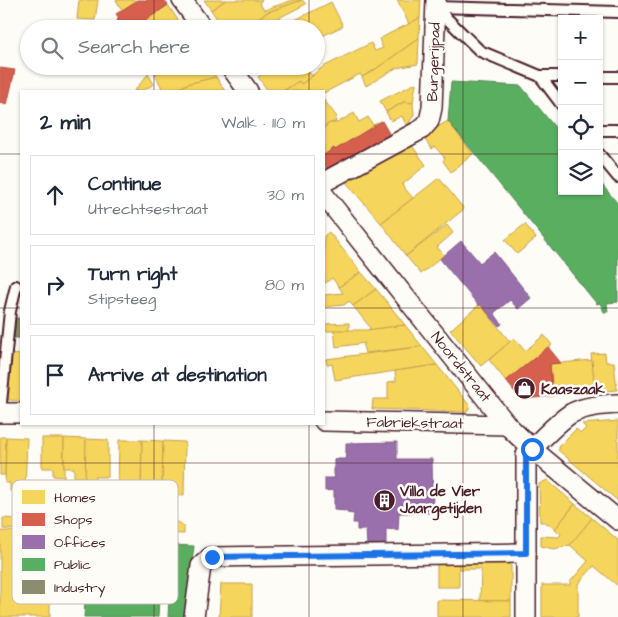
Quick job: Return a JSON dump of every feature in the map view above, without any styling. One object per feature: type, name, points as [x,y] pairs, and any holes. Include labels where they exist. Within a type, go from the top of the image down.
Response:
[{"type":"street","points":[[182,0],[196,20]]},
{"type":"street","name":"Burgerijpad","points":[[325,181],[422,129],[429,120],[432,108],[436,4]]},
{"type":"street","points":[[236,75],[247,90]]},
{"type":"street","name":"Noordstraat","points":[[325,196],[507,425],[532,449],[618,520]]},
{"type":"street","points":[[526,617],[526,455],[574,412],[618,404]]},
{"type":"street","points":[[0,413],[20,413]]},
{"type":"street","name":"Fabriekstraat","points":[[325,421],[507,425]]},
{"type":"street","points":[[194,617],[201,566],[212,557],[526,553]]},
{"type":"lane","points":[[436,4],[618,12]]},
{"type":"lane","points":[[436,4],[480,51],[540,76],[558,76]]},
{"type":"lane","points":[[540,76],[558,100]]},
{"type":"lane","points":[[603,77],[618,77]]},
{"type":"lane","points":[[603,130],[618,130]]},
{"type":"lane","points":[[603,159],[618,178]]},
{"type":"lane","points":[[0,413],[10,311],[16,286]]},
{"type":"building: Homes","points":[[79,0],[98,0],[95,20],[77,19]]},
{"type":"building: Homes","points":[[116,0],[138,0],[122,10]]},
{"type":"building: Homes","points":[[204,0],[226,0],[211,10]]},
{"type":"building: Homes","points":[[226,0],[262,0],[259,2],[264,10],[293,0],[302,0],[268,12],[255,20],[218,20],[211,10]]},
{"type":"building: Homes","points":[[302,0],[306,4],[277,19],[255,20],[268,12]]},
{"type":"building: Homes","points":[[397,0],[421,0],[420,18],[409,24]]},
{"type":"building: Homes","points":[[331,2],[343,26],[325,35],[325,20],[295,20]]},
{"type":"building: Homes","points":[[168,5],[178,20],[146,20]]},
{"type":"building: Homes","points":[[420,18],[419,38],[362,77],[360,74],[325,92],[325,90],[285,90],[299,81],[301,84],[313,75],[325,75],[325,66],[371,43],[375,51],[383,48],[379,39]]},
{"type":"building: Homes","points":[[419,38],[418,64],[396,68],[366,86],[362,77]]},
{"type":"building: Homes","points":[[149,75],[154,84],[144,90],[135,90]]},
{"type":"building: Homes","points":[[156,75],[215,75],[216,77],[187,84],[177,90],[158,90],[162,88]]},
{"type":"building: Homes","points":[[261,75],[314,75],[301,84],[299,81],[285,90],[267,90],[258,77]]},
{"type":"building: Homes","points":[[216,77],[224,90],[184,90],[182,87]]},
{"type":"building: Homes","points":[[416,83],[413,103],[404,102],[386,112],[380,101]]},
{"type":"building: Homes","points":[[325,101],[337,117],[335,119],[336,122],[325,126]]},
{"type":"building: Homes","points":[[404,102],[413,103],[414,114],[407,127],[402,116],[391,121],[386,112]]},
{"type":"building: Homes","points":[[354,113],[359,122],[368,117],[373,125],[382,121],[325,154],[325,126],[330,123],[337,123]]},
{"type":"building: Homes","points":[[448,121],[473,154],[451,172],[443,161],[445,158],[435,147],[432,149],[422,136]]},
{"type":"building: Homes","points":[[410,143],[426,165],[402,185],[413,198],[381,223],[345,181],[382,160],[383,162]]},
{"type":"building: Homes","points":[[439,178],[464,209],[406,256],[381,223]]},
{"type":"building: Homes","points":[[525,224],[536,238],[517,254],[505,240]]},
{"type":"building: Homes","points":[[447,225],[453,233],[437,247],[444,255],[421,274],[406,256]]},
{"type":"building: Homes","points":[[329,232],[361,272],[339,287],[332,278],[325,283],[325,235]]},
{"type":"building: Homes","points":[[361,272],[376,289],[353,306],[349,301],[344,305],[325,307],[325,295],[343,293],[339,287]]},
{"type":"building: Homes","points":[[376,289],[405,325],[370,330],[353,306]]},
{"type":"building: Homes","points":[[480,304],[510,342],[481,366],[450,330]]},
{"type":"building: Homes","points":[[349,323],[349,331],[325,331],[325,324]]},
{"type":"building: Homes","points":[[405,325],[421,345],[419,347],[365,353],[363,346],[365,343],[336,347],[334,330],[366,330]]},
{"type":"building: Homes","points":[[544,335],[552,345],[506,381],[489,360],[514,338],[525,351]]},
{"type":"building: Homes","points":[[421,345],[437,365],[335,380],[332,364],[327,365],[326,359],[419,347]]},
{"type":"building: Homes","points":[[605,353],[606,362],[614,362],[617,390],[595,392],[591,354]]},
{"type":"building: Homes","points":[[12,354],[20,355],[20,401],[8,400]]},
{"type":"building: Homes","points":[[592,360],[595,392],[553,396],[550,364]]},
{"type":"building: Homes","points":[[437,365],[470,406],[467,412],[372,409],[373,399],[388,399],[388,382],[396,381],[395,371]]},
{"type":"building: Homes","points":[[618,421],[618,501],[558,450],[560,448],[558,447],[576,429],[581,433],[586,428],[582,424]]},
{"type":"building: Homes","points":[[0,437],[6,437],[5,475],[0,475]]},
{"type":"building: Homes","points":[[6,437],[27,438],[25,480],[12,480],[12,491],[10,491],[10,483],[5,483]]},
{"type":"building: Homes","points":[[42,438],[64,438],[64,477],[53,476],[53,468],[42,468]]},
{"type":"building: Homes","points":[[64,438],[86,439],[86,477],[74,477],[74,468],[64,468]]},
{"type":"building: Homes","points":[[86,439],[108,440],[108,477],[95,477],[95,480],[85,480]]},
{"type":"building: Homes","points":[[119,440],[142,440],[141,480],[118,480]]},
{"type":"building: Homes","points":[[142,440],[163,441],[162,480],[141,480]]},
{"type":"building: Homes","points":[[163,441],[185,442],[184,495],[178,495],[178,480],[162,480]]},
{"type":"building: Homes","points":[[547,480],[575,504],[555,529],[545,522],[540,522],[539,484]]},
{"type":"building: Homes","points":[[575,504],[592,518],[572,543],[554,549],[541,546],[541,536],[559,537],[561,534],[555,529]]},
{"type":"building: Homes","points":[[3,518],[12,518],[12,529],[3,529]]},
{"type":"building: Homes","points":[[592,518],[618,540],[618,586],[594,566],[578,584],[578,617],[542,617],[542,585],[570,585],[570,582],[588,561],[570,545]]},
{"type":"building: Homes","points":[[178,523],[184,526],[184,534],[178,534]]},
{"type":"building: Homes","points":[[0,531],[12,531],[12,604],[50,604],[50,617],[0,617]]},
{"type":"building: Homes","points":[[437,561],[459,561],[459,587],[437,587]]},
{"type":"building: Homes","points":[[459,561],[506,562],[511,566],[511,601],[480,601],[481,569],[459,569]]},
{"type":"building: Homes","points":[[221,584],[252,584],[252,617],[219,617]]},
{"type":"building: Homes","points":[[437,600],[511,601],[511,617],[437,617]]},
{"type":"building: Shops","points":[[138,0],[164,0],[168,5],[146,20],[117,20],[119,18],[116,14]]},
{"type":"building: Shops","points":[[0,68],[15,70],[7,105],[0,103]]},
{"type":"building: Shops","points":[[382,121],[391,137],[333,170],[327,169],[325,166],[325,154],[334,148],[335,150]]},
{"type":"building: Shops","points":[[548,347],[561,363],[550,364],[553,396],[525,399],[518,396],[506,381]]},
{"type":"building: Offices","points":[[461,241],[480,263],[494,252],[531,298],[518,309],[510,300],[494,313],[502,324],[499,326],[480,304],[479,306],[440,259]]},
{"type":"building: Offices","name":"Villa de Vier Jaargetijden","points":[[397,442],[397,459],[432,459],[433,513],[399,513],[398,530],[386,529],[386,546],[367,546],[366,530],[357,530],[357,523],[353,523],[354,514],[347,513],[347,511],[334,510],[334,490],[325,491],[325,478],[334,478],[334,459],[346,459],[346,443]]},
{"type":"building: Public","points":[[451,82],[521,86],[558,131],[558,195],[603,195],[603,186],[618,204],[618,302],[607,303],[608,312],[604,312],[600,303],[597,304],[448,121]]},
{"type":"building: Public","points":[[178,545],[194,546],[185,617],[168,617],[169,604],[178,604]]},
{"type":"building: Public","points":[[85,604],[159,604],[158,617],[84,617]]},
{"type":"building: Industry","points":[[15,318],[20,318],[20,338],[14,338]]},
{"type":"place","name":"Kaaszaak","points":[[525,389]]},
{"type":"place","name":"Villa de Vier Jaargetijden","points":[[384,500]]},
{"type":"route","points":[[212,557],[526,553],[526,455],[532,449]]}]
